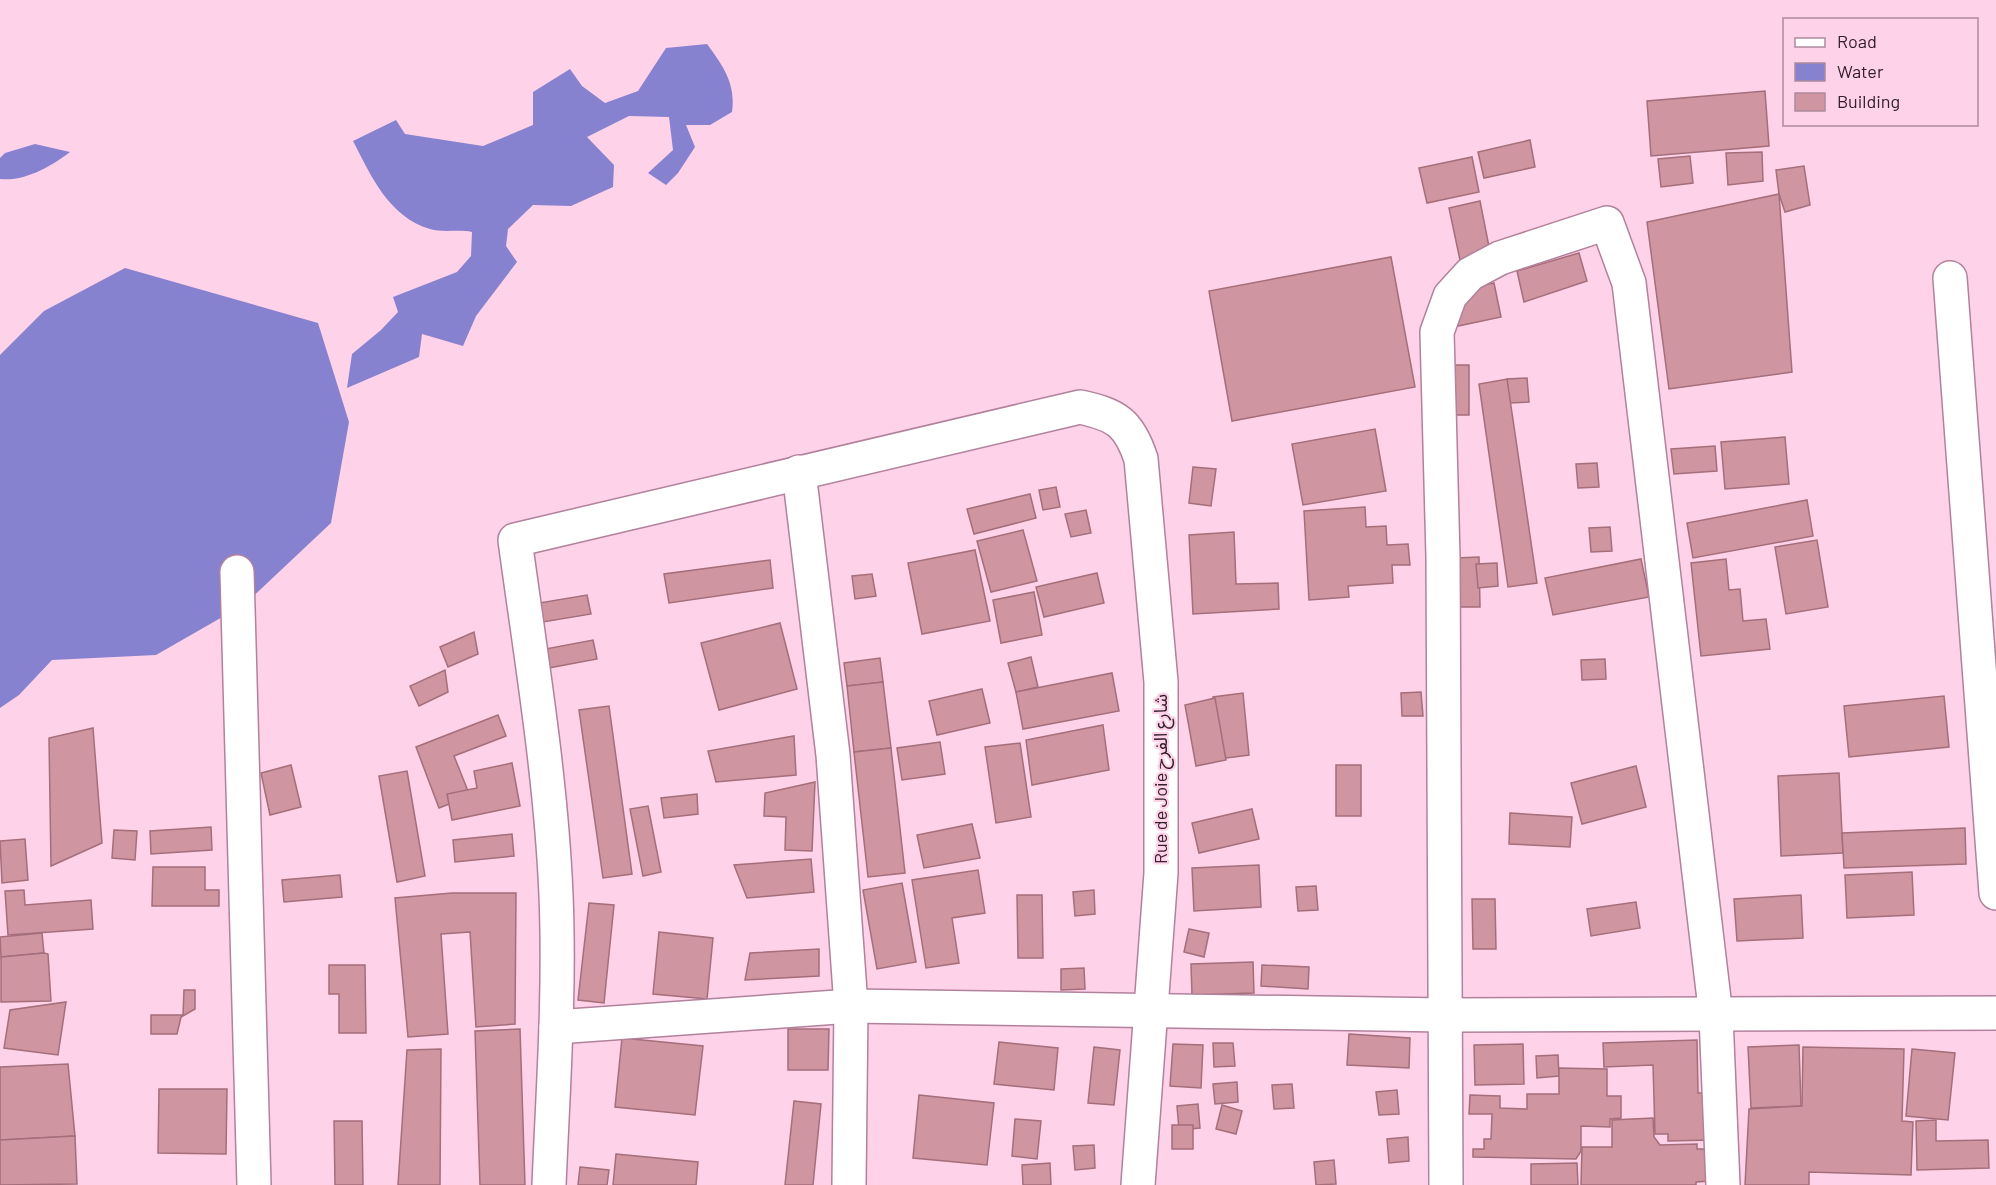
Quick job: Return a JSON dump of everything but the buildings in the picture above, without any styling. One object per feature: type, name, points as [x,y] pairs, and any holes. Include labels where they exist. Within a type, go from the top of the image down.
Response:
[{"type":"street","points":[[1446,1185],[1443,557],[1437,332],[1450,296],[1470,274],[1500,258],[1607,223],[1629,283],[1716,1016],[1723,1185]]},
{"type":"street","points":[[1950,278],[1996,893]]},
{"type":"street","name":"Rue de Joie شارع الفرح","points":[[799,472],[1080,407],[1103,412],[1123,423],[1134,437],[1141,459],[1161,682],[1161,873],[1138,1185]]},
{"type":"street","points":[[549,1185],[556,1027],[556,897],[549,794],[515,540],[799,472],[833,755],[852,1006],[849,1185]]},
{"type":"street","points":[[237,572],[254,1185]]},
{"type":"street","points":[[556,1027],[852,1006],[1445,1015],[1716,1016],[1996,1013]]},
{"type":"water","points":[[707,44],[727,75],[732,92],[732,112],[710,125],[686,125],[695,147],[678,173],[666,185],[648,173],[673,150],[669,117],[629,116],[587,137],[614,165],[613,187],[571,206],[533,205],[508,229],[506,246],[517,262],[476,316],[463,346],[422,334],[419,357],[347,388],[352,354],[381,330],[398,312],[393,297],[457,272],[471,256],[472,232],[430,229],[403,215],[392,205],[374,181],[353,141],[396,120],[405,134],[483,146],[533,125],[533,92],[570,69],[582,86],[605,103],[638,91],[666,48]]},
{"type":"water","points":[[35,144],[70,152],[55,163],[28,175],[0,179],[0,158],[5,153]]},
{"type":"water","points":[[125,268],[318,323],[349,422],[331,523],[245,604],[156,655],[52,660],[19,695],[0,708],[0,355],[44,311]]}]
